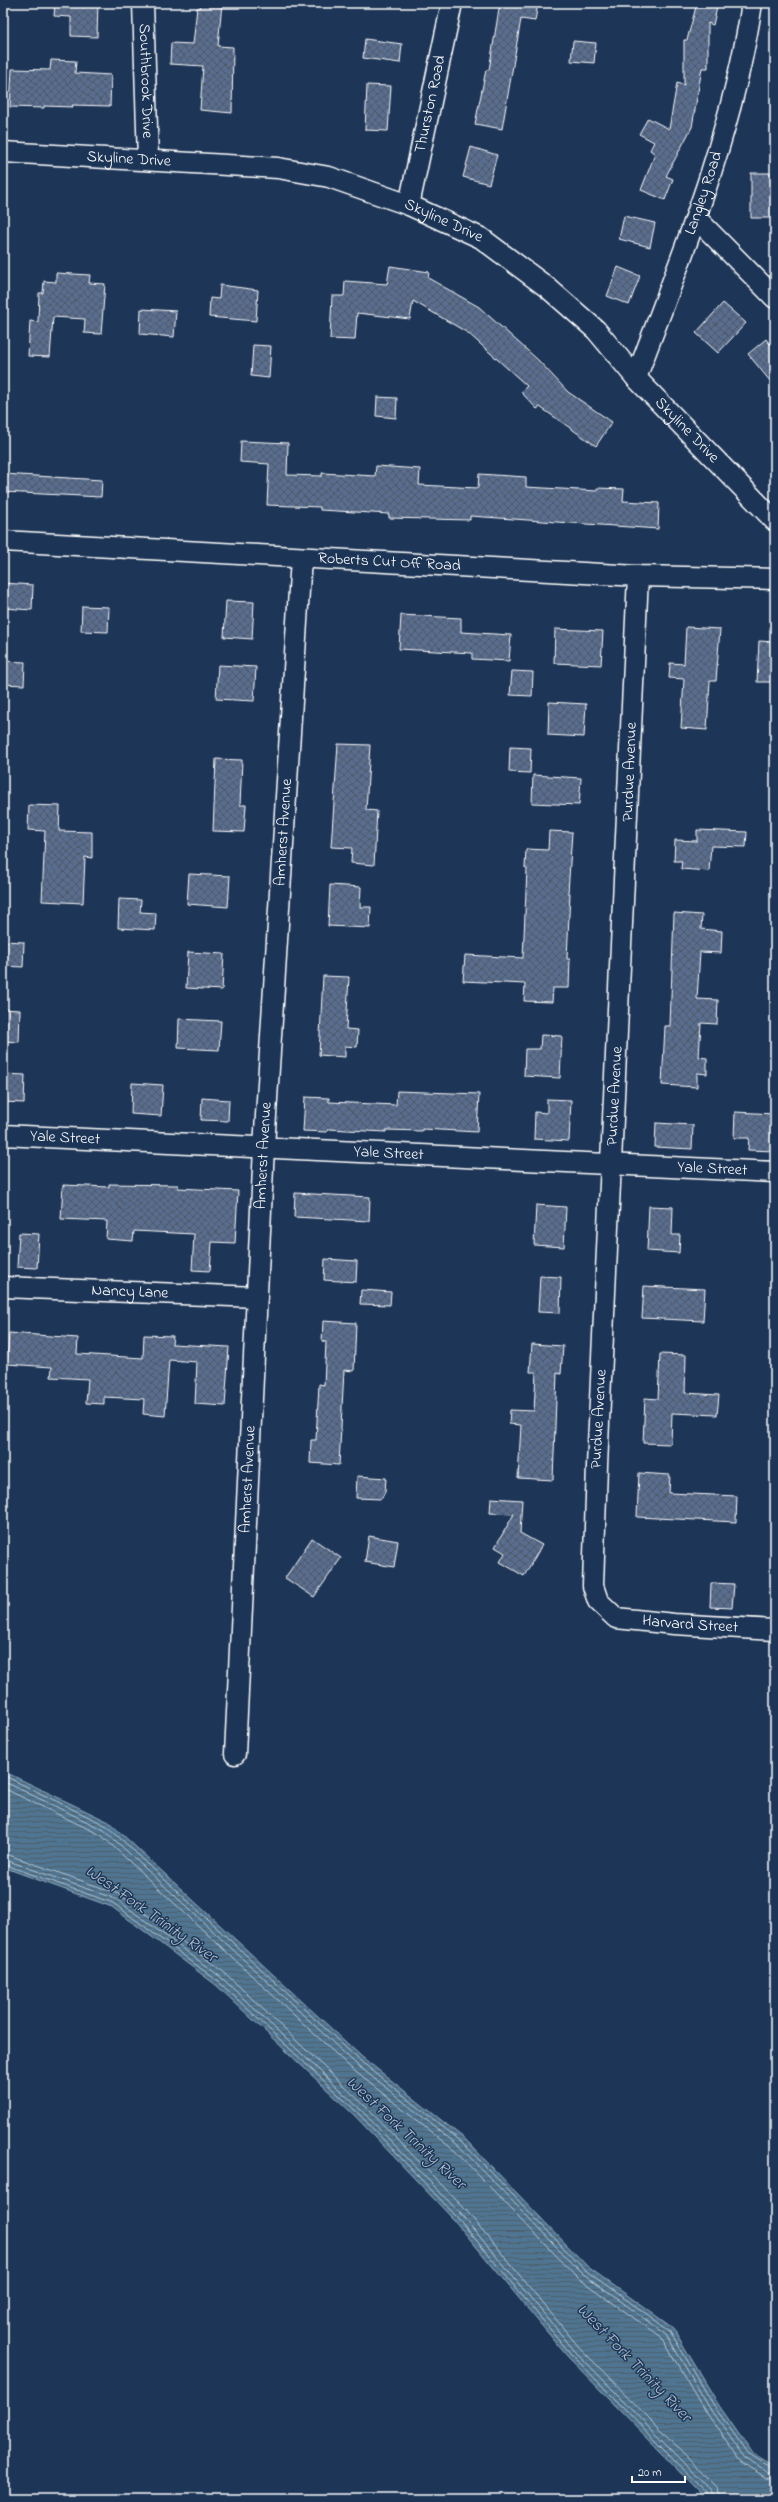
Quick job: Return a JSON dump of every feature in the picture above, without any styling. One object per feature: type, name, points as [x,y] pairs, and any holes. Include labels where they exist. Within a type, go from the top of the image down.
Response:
[{"type":"street","name":"Southbrook Drive","points":[[143,3],[148,160]]},
{"type":"street","name":"Thurston Road","points":[[409,205],[452,3]]},
{"type":"street","name":"Langley Road","points":[[636,378],[696,218],[734,88],[752,3]]},
{"type":"street","name":"Skyline Drive","points":[[3,152],[285,169],[329,177],[409,205],[481,238],[548,288],[596,330],[636,378],[775,521]]},
{"type":"street","points":[[696,218],[775,298]]},
{"type":"street","name":"Roberts Cut Off Road","points":[[3,541],[638,576],[775,579]]},
{"type":"street","name":"Amherst Avenue","points":[[235,1754],[264,1147],[301,558]]},
{"type":"street","name":"Purdue Avenue","points":[[607,1611],[598,1602],[593,1586],[597,1466],[638,576]]},
{"type":"street","name":"Yale Street","points":[[3,1135],[775,1172]]},
{"type":"street","name":"Nancy Lane","points":[[3,1287],[257,1297]]},
{"type":"street","name":"Harvard Street","points":[[607,1611],[616,1618],[674,1624],[775,1630]]},
{"type":"water","name":"West Fork Trinity River","points":[[3,1771],[109,1822],[362,2057],[465,2139],[588,2267],[673,2328],[720,2407],[752,2453],[775,2467],[775,2499],[707,2499],[567,2356],[454,2220],[355,2116],[216,1985],[112,1907],[3,1867]]},
{"type":"building","points":[[55,3],[98,3],[97,37],[71,36],[71,17],[54,16]]},
{"type":"building","points":[[201,3],[222,3],[218,46],[233,47],[232,113],[200,110],[203,66],[170,64],[171,43],[193,44],[197,8],[200,8]]},
{"type":"building","points":[[500,3],[538,3],[535,21],[521,19],[502,129],[475,124],[486,70],[489,70]]},
{"type":"building","points":[[697,3],[718,3],[713,25],[708,23],[708,68],[702,68],[692,127],[666,176],[673,179],[665,200],[641,190],[655,154],[650,150],[654,142],[639,134],[648,118],[669,129],[677,83],[684,85],[684,40],[687,40]]},
{"type":"building","points":[[365,39],[402,44],[400,63],[363,58]]},
{"type":"building","points":[[573,41],[596,43],[594,63],[571,61]]},
{"type":"building","points":[[51,60],[76,61],[75,73],[111,75],[110,106],[72,105],[73,107],[10,107],[12,69],[50,70]]},
{"type":"building","points":[[367,85],[391,86],[388,131],[365,130]]},
{"type":"building","points":[[471,147],[497,155],[489,184],[463,177]]},
{"type":"building","points":[[751,173],[775,173],[775,218],[751,218]]},
{"type":"building","points":[[624,216],[655,223],[650,247],[619,239]]},
{"type":"building","points":[[390,266],[429,272],[428,278],[479,307],[538,360],[568,392],[612,422],[596,446],[540,407],[537,409],[521,392],[527,386],[468,333],[413,301],[410,319],[357,313],[355,340],[330,339],[332,296],[344,296],[345,281],[387,284]]},
{"type":"building","points":[[618,267],[640,276],[629,305],[607,296]]},
{"type":"building","points":[[56,273],[90,275],[89,283],[105,284],[101,334],[84,333],[85,319],[53,317],[50,357],[28,356],[30,321],[38,322],[39,293],[43,293],[44,281],[56,282]]},
{"type":"building","points":[[220,285],[258,290],[256,321],[209,317],[210,298],[219,299]]},
{"type":"building","points":[[723,303],[746,323],[718,353],[696,333]]},
{"type":"building","points":[[141,309],[176,311],[174,337],[140,334]]},
{"type":"building","points":[[766,339],[775,351],[775,387],[748,354]]},
{"type":"building","points":[[253,345],[271,346],[269,378],[251,376]]},
{"type":"building","points":[[377,397],[397,398],[396,418],[376,416]]},
{"type":"building","points":[[241,441],[288,443],[287,475],[322,476],[322,473],[375,476],[376,466],[420,469],[419,485],[478,488],[479,474],[526,477],[526,487],[597,491],[597,488],[624,489],[623,501],[659,503],[658,529],[470,516],[470,520],[389,518],[389,514],[320,510],[320,507],[267,505],[269,464],[240,462]]},
{"type":"building","points":[[3,474],[102,480],[101,497],[3,492]]},
{"type":"building","points":[[3,583],[33,585],[32,610],[3,608]]},
{"type":"building","points":[[226,601],[254,602],[252,639],[224,637]]},
{"type":"building","points":[[82,606],[109,607],[108,632],[81,631]]},
{"type":"building","points":[[401,615],[461,618],[461,632],[511,635],[509,661],[472,659],[472,653],[399,649]]},
{"type":"building","points":[[686,627],[720,629],[716,681],[710,681],[707,730],[681,728],[684,679],[669,678],[670,663],[684,664]]},
{"type":"building","points":[[555,629],[603,631],[601,665],[554,663]]},
{"type":"building","points":[[759,641],[775,642],[775,682],[757,682]]},
{"type":"building","points":[[3,661],[25,662],[24,685],[3,684]]},
{"type":"building","points":[[218,665],[256,667],[254,701],[216,699]]},
{"type":"building","points":[[512,671],[533,672],[532,696],[510,695]]},
{"type":"building","points":[[549,702],[586,704],[584,737],[548,735]]},
{"type":"building","points":[[338,744],[370,745],[366,810],[377,811],[374,865],[351,863],[352,848],[331,847]]},
{"type":"building","points":[[510,747],[531,748],[530,773],[509,772]]},
{"type":"building","points":[[216,759],[242,760],[240,805],[246,805],[244,832],[213,831]]},
{"type":"building","points":[[533,775],[581,778],[579,805],[532,803]]},
{"type":"building","points":[[29,805],[60,806],[59,831],[92,832],[92,858],[85,857],[83,903],[42,901],[45,831],[28,830]]},
{"type":"building","points":[[697,830],[747,832],[746,847],[711,846],[709,871],[681,869],[682,861],[674,861],[675,840],[697,841]]},
{"type":"building","points":[[549,831],[572,832],[568,893],[570,893],[567,959],[570,959],[569,988],[553,988],[552,1002],[524,1001],[525,984],[463,981],[465,955],[523,958],[527,869],[525,868],[526,849],[548,850]]},
{"type":"building","points":[[189,874],[230,876],[228,907],[187,904]]},
{"type":"building","points":[[330,885],[361,887],[360,907],[371,907],[370,928],[328,926]]},
{"type":"building","points":[[119,899],[141,900],[140,912],[156,913],[155,930],[118,928]]},
{"type":"building","points":[[674,913],[702,915],[701,929],[722,931],[721,953],[700,952],[697,999],[718,1000],[717,1024],[701,1023],[699,1057],[707,1058],[707,1074],[697,1073],[697,1087],[662,1085],[665,1026],[670,1026]]},
{"type":"building","points":[[3,941],[24,942],[23,967],[3,966]]},
{"type":"building","points":[[188,952],[224,954],[222,990],[186,988]]},
{"type":"building","points":[[323,976],[349,977],[346,1029],[358,1030],[357,1047],[345,1046],[345,1057],[319,1055]]},
{"type":"building","points":[[3,1009],[20,1010],[19,1042],[3,1041]]},
{"type":"building","points":[[179,1019],[221,1021],[219,1050],[178,1048]]},
{"type":"building","points":[[541,1035],[562,1036],[560,1078],[524,1076],[525,1049],[540,1049]]},
{"type":"building","points":[[3,1074],[25,1075],[24,1103],[3,1102]]},
{"type":"building","points":[[132,1083],[163,1085],[161,1116],[131,1114]]},
{"type":"building","points":[[397,1091],[479,1094],[477,1132],[422,1129],[422,1131],[386,1130],[386,1132],[328,1129],[327,1132],[303,1131],[305,1097],[329,1098],[329,1102],[396,1105]]},
{"type":"building","points":[[202,1098],[229,1100],[228,1121],[201,1120]]},
{"type":"building","points":[[547,1099],[571,1100],[569,1141],[534,1139],[535,1112],[547,1113]]},
{"type":"building","points":[[735,1112],[775,1114],[775,1151],[748,1150],[749,1138],[734,1138]]},
{"type":"building","points":[[656,1123],[693,1125],[692,1149],[655,1147]]},
{"type":"building","points":[[109,1184],[178,1185],[178,1188],[238,1191],[235,1243],[212,1242],[210,1271],[192,1270],[194,1234],[134,1231],[133,1241],[106,1239],[107,1221],[61,1219],[63,1185],[109,1187]]},
{"type":"building","points":[[295,1193],[370,1197],[369,1221],[294,1217]]},
{"type":"building","points":[[536,1205],[566,1207],[564,1247],[534,1245]]},
{"type":"building","points":[[649,1206],[673,1207],[672,1235],[680,1235],[679,1253],[647,1251]]},
{"type":"building","points":[[19,1233],[39,1234],[37,1268],[17,1267]]},
{"type":"building","points":[[325,1259],[357,1261],[356,1282],[324,1280]]},
{"type":"building","points":[[540,1276],[561,1277],[560,1313],[538,1312]]},
{"type":"building","points":[[644,1286],[705,1289],[703,1321],[642,1318]]},
{"type":"building","points":[[361,1290],[391,1292],[390,1305],[360,1304]]},
{"type":"building","points":[[323,1321],[356,1323],[354,1371],[344,1370],[339,1465],[310,1463],[311,1440],[316,1440],[319,1384],[324,1385],[326,1342],[322,1341]]},
{"type":"building","points":[[9,1333],[78,1338],[77,1354],[143,1358],[144,1335],[173,1336],[172,1344],[229,1347],[225,1406],[195,1404],[197,1362],[169,1360],[165,1416],[143,1414],[144,1399],[104,1397],[104,1404],[86,1403],[88,1379],[51,1377],[52,1367],[7,1364]]},
{"type":"building","points":[[532,1344],[563,1346],[561,1374],[557,1373],[553,1480],[518,1478],[521,1425],[509,1424],[510,1410],[534,1411],[536,1372],[530,1372]]},
{"type":"building","points":[[660,1354],[686,1355],[685,1393],[719,1395],[717,1415],[672,1413],[671,1444],[643,1443],[645,1398],[658,1399]]},
{"type":"building","points":[[639,1473],[670,1475],[669,1493],[737,1496],[736,1522],[637,1517]]},
{"type":"building","points":[[357,1476],[386,1478],[385,1492],[381,1499],[356,1498]]},
{"type":"building","points":[[491,1498],[522,1500],[520,1533],[542,1545],[524,1576],[500,1562],[505,1553],[495,1547],[514,1514],[490,1513]]},
{"type":"building","points":[[369,1536],[398,1541],[394,1567],[365,1562]]},
{"type":"building","points":[[312,1538],[341,1558],[314,1597],[285,1578]]},
{"type":"building","points":[[711,1583],[734,1584],[732,1608],[710,1607]]}]
